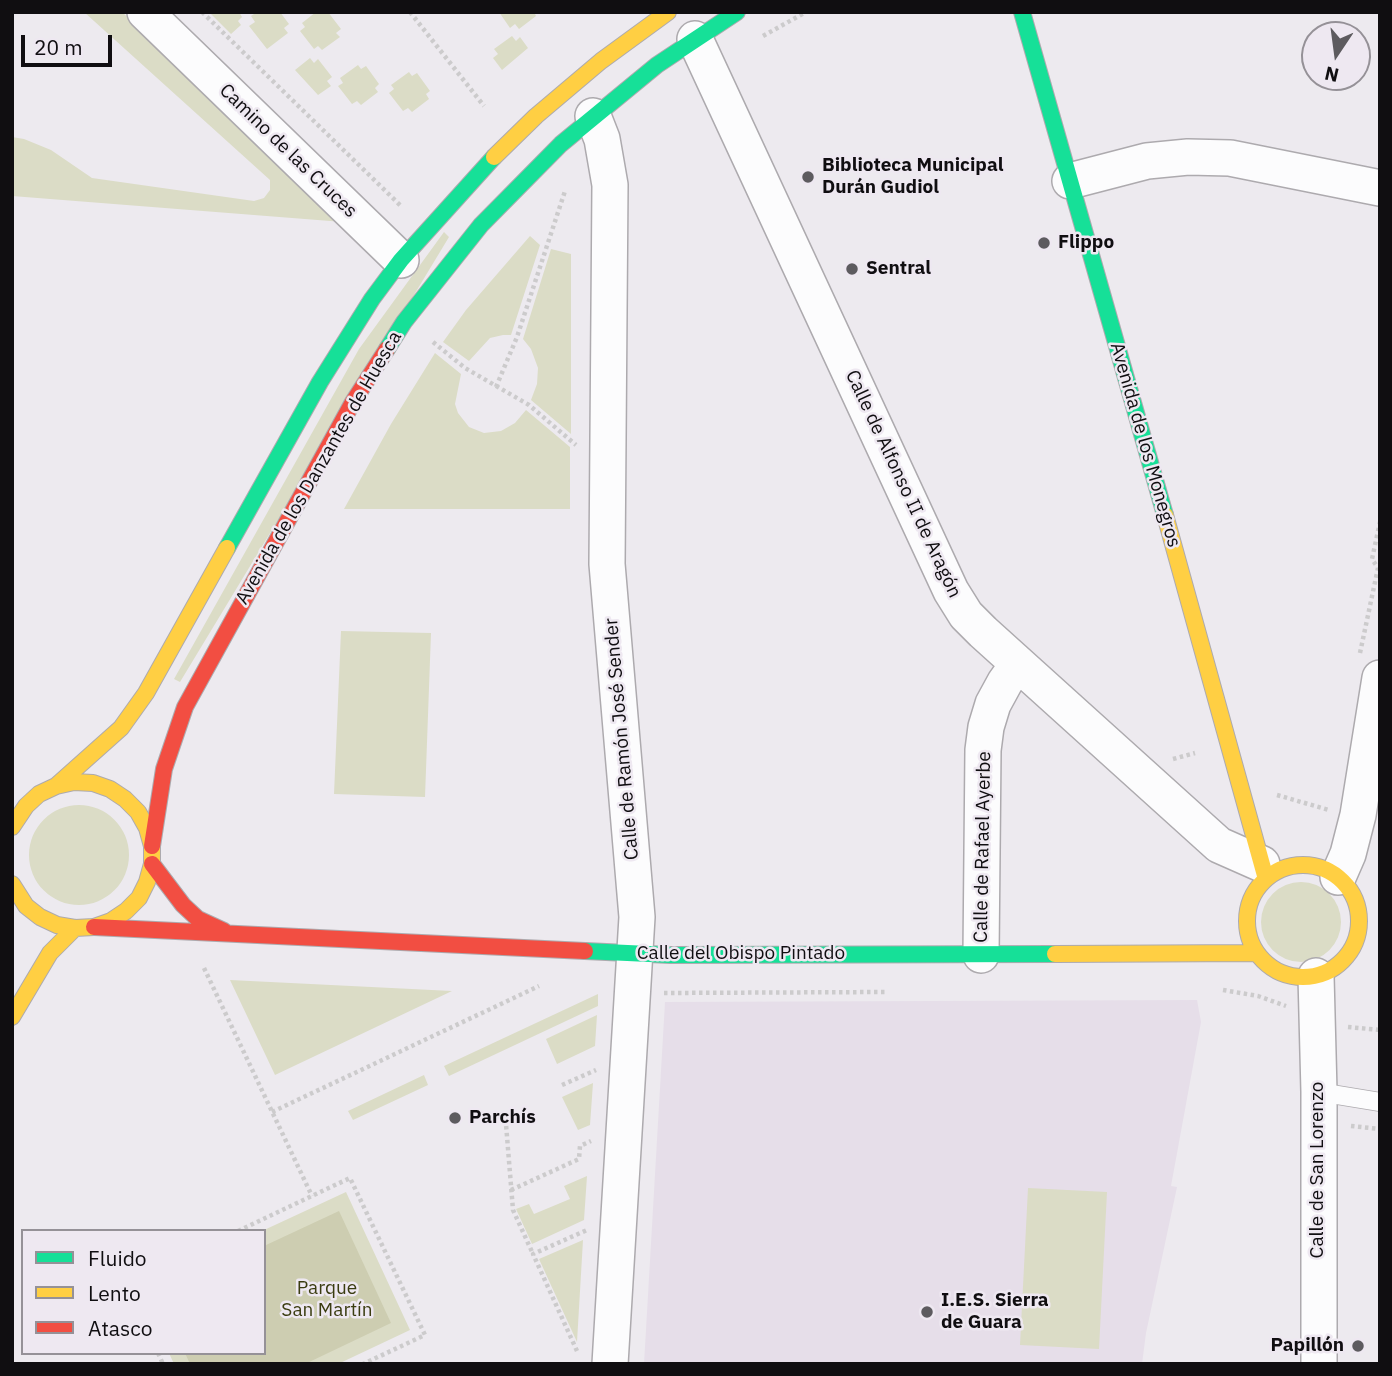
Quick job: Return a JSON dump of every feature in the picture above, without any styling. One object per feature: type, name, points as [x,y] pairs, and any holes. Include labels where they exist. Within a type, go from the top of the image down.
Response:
[{"type":"main road","name":"Avenida de los Danzantes de Huesca","points":[[12,827],[26,806],[40,794],[56,786],[106,743],[140,702],[170,653],[320,382],[365,310],[401,260],[466,185],[536,116],[601,61],[668,12]]},
{"type":"main road","name":"Avenida de los Danzantes de Huesca","points":[[152,846],[163,769],[185,707],[378,361],[432,284],[475,232],[534,170],[593,116],[657,65],[737,12]]},
{"type":"main road","name":"Avenida de los Monegros","points":[[1021,12],[1264,872]]},
{"type":"main road","points":[[56,786],[74,782],[93,783],[118,794],[138,812],[147,828],[152,846],[148,882],[139,898],[111,921],[94,927]]},
{"type":"main road","name":"Calle del Obispo Pintado","points":[[152,864],[183,905],[198,919],[226,932]]},
{"type":"main road","points":[[1301,865],[1315,866],[1338,877],[1350,889],[1358,912],[1358,936],[1352,951],[1330,971],[1316,976],[1299,978],[1283,974],[1268,965],[1257,954],[1249,939],[1248,915],[1264,872],[1301,865]]},
{"type":"main road","points":[[12,884],[26,906],[40,917],[57,925],[75,928]]},
{"type":"main road","points":[[12,1017],[50,953],[75,928]]},
{"type":"main road","name":"Calle del Obispo Pintado","points":[[75,928],[226,932],[635,954],[1257,954]]},
{"type":"main road","points":[[1352,951],[1369,958]]},
{"type":"street","name":"Camino de las Cruces","points":[[145,12],[401,260]]},
{"type":"street","name":"Calle de Alfonso II de Aragón","points":[[695,39],[951,591],[966,615],[1219,845],[1264,872]]},
{"type":"street","name":"Calle de Ramón José Sender","points":[[593,116],[602,139],[610,185],[607,564],[637,917],[610,1364]]},
{"type":"street","points":[[1070,181],[1147,161],[1209,157],[1230,158],[1380,188]]},
{"type":"street","name":"Calle de Rafael Ayerbe","points":[[981,955],[983,750],[993,704],[1004,682],[1018,664]]},
{"type":"street","points":[[1338,877],[1348,854],[1358,815],[1380,678]]},
{"type":"street","name":"Calle de San Lorenzo","points":[[1316,976],[1319,1092],[1319,1364]]},
{"type":"lane","points":[[1319,1092],[1380,1102]]},
{"type":"path","points":[[202,12],[404,209]]},
{"type":"path","points":[[410,12],[484,106]]},
{"type":"path","points":[[758,39],[806,12]]},
{"type":"path","points":[[555,199],[573,187]]},
{"type":"path","points":[[496,387],[517,337],[565,190]]},
{"type":"path","points":[[426,351],[440,333]]},
{"type":"path","points":[[433,342],[465,368],[529,405],[579,448],[579,434]]},
{"type":"path","points":[[1178,769],[1169,761],[1199,751]]},
{"type":"path","points":[[1267,792],[1329,810]]},
{"type":"path","points":[[204,968],[312,1196]]},
{"type":"path","points":[[272,1112],[539,986]]},
{"type":"path","points":[[1213,989],[1258,996],[1292,1010]]},
{"type":"path","points":[[660,993],[893,992]]},
{"type":"path","points":[[1343,1027],[1380,1030]]},
{"type":"path","points":[[562,1085],[598,1069]]},
{"type":"path","points":[[505,1112],[513,1210],[576,1349]]},
{"type":"path","points":[[511,1190],[579,1159],[580,1146],[594,1140]]},
{"type":"path","points":[[242,1229],[350,1178],[425,1335],[363,1364]]},
{"type":"path","points":[[533,1254],[588,1229]]},
{"type":"shaded area","points":[[1197,1000],[1201,1022],[1171,1186],[1177,1187],[1142,1364],[644,1364],[665,1002]]},
{"type":"green space","points":[[84,12],[122,12],[343,222],[12,196],[12,137],[51,150],[92,178],[254,201],[264,198],[270,190],[270,180]]},
{"type":"green space","points":[[209,12],[239,12],[242,17],[238,21],[241,25],[231,34]]},
{"type":"green space","points":[[257,12],[280,12],[289,24],[284,28],[288,33],[267,49],[249,26],[255,22],[251,16]]},
{"type":"green space","points":[[316,12],[328,12],[341,29],[336,33],[340,37],[322,50],[318,46],[314,49],[300,31],[305,27],[302,23]]},
{"type":"green space","points":[[499,12],[534,12],[536,16],[519,29],[515,24],[510,28]]},
{"type":"green space","points":[[512,36],[516,41],[520,37],[528,48],[502,70],[493,58],[498,54],[494,49]]},
{"type":"green space","points":[[310,58],[314,63],[318,59],[332,77],[327,81],[331,86],[318,95],[295,70]]},
{"type":"green space","points":[[358,65],[361,69],[366,66],[379,84],[375,88],[378,92],[361,105],[357,101],[352,104],[338,86],[343,83],[340,78]]},
{"type":"green space","points":[[409,72],[412,76],[417,73],[430,91],[426,94],[429,99],[412,112],[408,108],[403,111],[389,93],[394,89],[391,85]]},
{"type":"green space","points":[[444,232],[449,237],[180,682],[174,679],[359,349]]},
{"type":"green space","points":[[530,236],[540,245],[511,335],[490,338],[469,361],[443,342],[466,310]]},
{"type":"green space","points":[[551,249],[571,254],[571,434],[531,400],[537,384],[538,368],[531,349],[523,339]]},
{"type":"green space","points":[[435,353],[461,374],[455,404],[458,413],[469,427],[484,433],[501,431],[515,423],[526,410],[570,447],[570,509],[344,509],[391,424]]},
{"type":"green space","points":[[341,631],[431,633],[425,797],[334,794]]},
{"type":"green space","points":[[79,805],[107,813],[121,827],[129,855],[121,883],[107,897],[79,905],[51,897],[37,883],[29,855],[37,827],[51,813]]},
{"type":"green space","points":[[1301,882],[1316,885],[1329,894],[1338,907],[1341,922],[1338,937],[1329,950],[1316,959],[1301,962],[1286,959],[1273,950],[1264,937],[1261,922],[1264,907],[1273,894],[1286,885]]},
{"type":"green space","points":[[230,980],[452,991],[275,1075]]},
{"type":"green space","points":[[598,994],[598,1006],[449,1076],[444,1066]]},
{"type":"green space","points":[[597,1015],[595,1046],[557,1064],[546,1039]]},
{"type":"green space","points":[[424,1075],[428,1085],[353,1120],[348,1111]]},
{"type":"green space","points":[[593,1083],[590,1125],[578,1130],[562,1097]]},
{"type":"green space","points":[[587,1176],[584,1220],[532,1244],[516,1209],[529,1204],[534,1214],[570,1199],[564,1186]]},
{"type":"green space","points":[[1028,1188],[1107,1192],[1099,1349],[1020,1345]]},
{"type":"green space","name":"Parque San Martín","points":[[346,1192],[410,1330],[338,1364],[174,1364],[170,1355],[266,1355],[266,1229]]},
{"type":"green space","name":"Parque San Martín","points":[[339,1211],[391,1323],[305,1364],[190,1364],[186,1355],[266,1355],[266,1245]]},
{"type":"green space","points":[[583,1240],[577,1342],[539,1259]]},
{"type":"traffic: fast","points":[[387,349],[404,322],[481,225],[561,144],[657,65],[737,12]]},
{"type":"traffic: fast","points":[[1022,12],[1165,515]]},
{"type":"traffic: fast","points":[[227,548],[320,382],[372,299],[401,260],[494,157]]},
{"type":"traffic: fast","points":[[585,951],[670,955],[1055,954]]},
{"type":"traffic: slow","points":[[494,157],[536,116],[601,61],[668,12]]},
{"type":"traffic: slow","points":[[1165,515],[1266,879]]},
{"type":"traffic: slow","points":[[56,786],[121,728],[146,693],[227,548]]},
{"type":"traffic: slow","points":[[12,827],[26,806],[39,794],[74,782],[93,783],[110,789],[138,812],[147,828],[152,846],[152,864],[139,898],[111,921],[94,927],[57,925],[40,917],[26,906],[12,884]]},
{"type":"traffic: slow","points":[[1303,865],[1324,869],[1343,881],[1355,900],[1359,921],[1355,942],[1343,961],[1324,973],[1303,977],[1282,973],[1263,961],[1251,942],[1247,921],[1251,900],[1263,881],[1282,869],[1303,865]]},
{"type":"traffic: slow","points":[[12,1017],[50,953],[75,928]]},
{"type":"traffic: slow","points":[[1055,954],[1257,953]]},
{"type":"traffic: jam","points":[[152,846],[164,769],[185,707],[353,402],[387,349]]},
{"type":"traffic: jam","points":[[152,864],[183,905],[198,919],[224,931]]},
{"type":"traffic: jam","points":[[94,927],[585,951]]},
{"type":"place","name":"Biblioteca Municipal Durán Gudiol","points":[[808,177]]},
{"type":"place","name":"Flippo","points":[[1044,243]]},
{"type":"place","name":"Sentral","points":[[852,269]]},
{"type":"place","name":"Parchís","points":[[455,1118]]},
{"type":"place","name":"I.E.S. Sierra de Guara","points":[[927,1312]]},
{"type":"place","name":"Papillón","points":[[1358,1346]]}]
